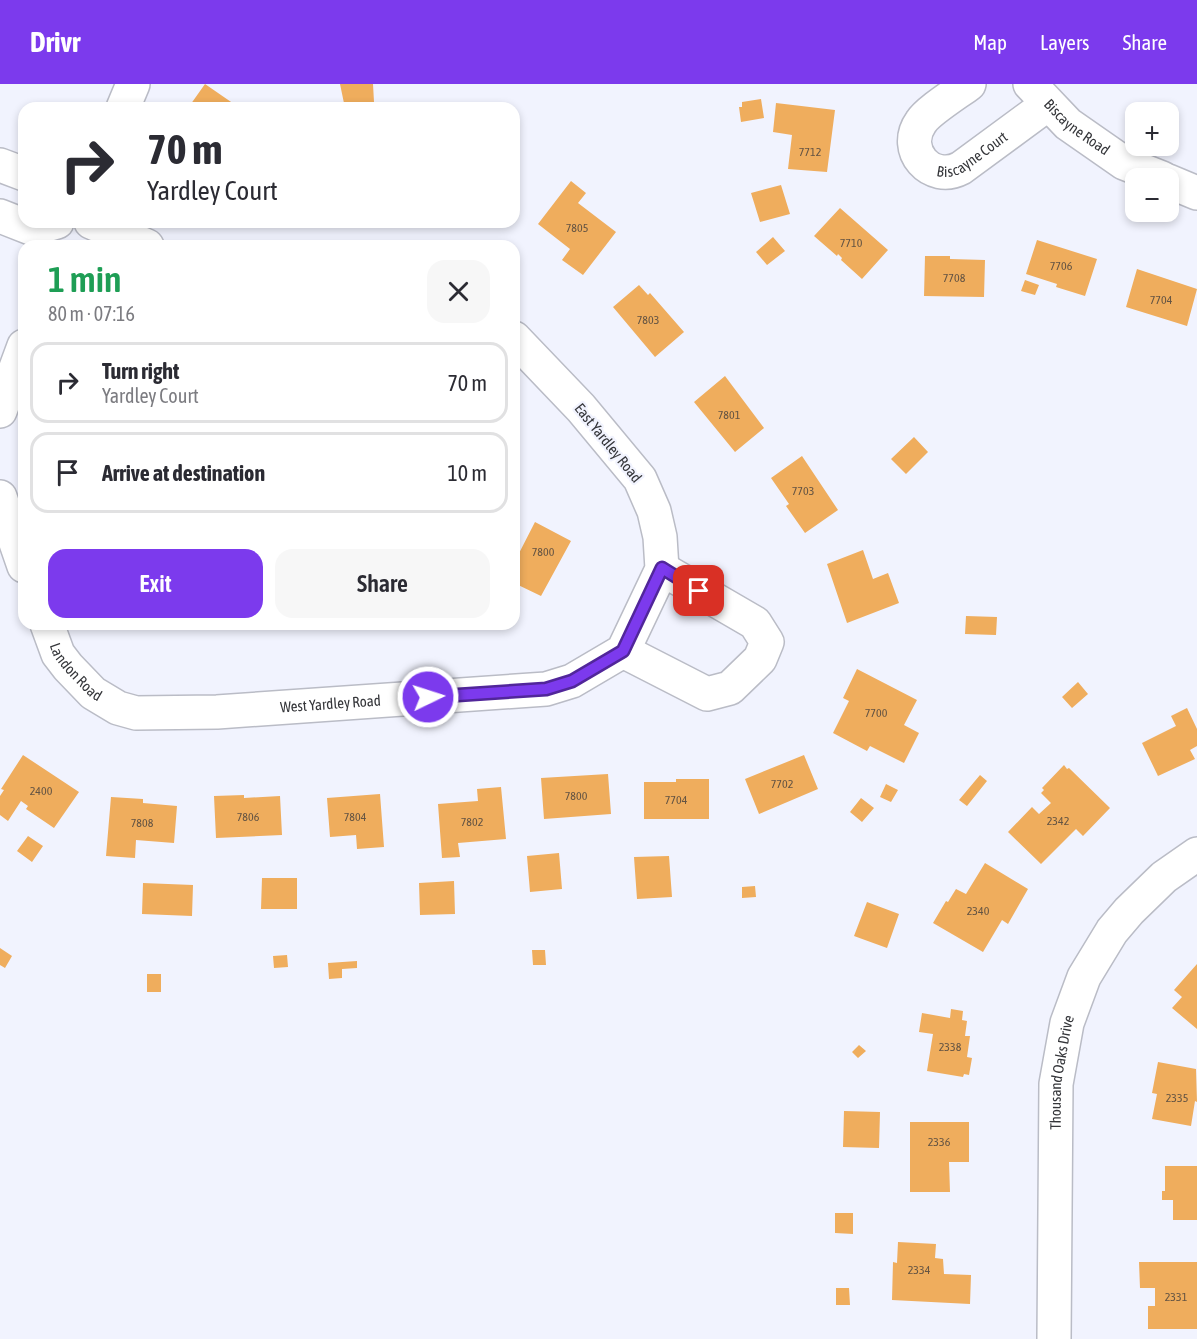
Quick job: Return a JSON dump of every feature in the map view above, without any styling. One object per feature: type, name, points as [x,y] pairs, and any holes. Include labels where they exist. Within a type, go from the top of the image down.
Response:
[{"type":"street","points":[[126,102],[133,84]]},
{"type":"street","name":"Biscayne Court","points":[[969,84],[921,120],[916,132],[915,151],[925,165],[941,172],[953,172],[961,168],[1039,94]]},
{"type":"street","name":"Biscayne Road","points":[[1039,94],[1068,123],[1124,163],[1137,168]]},
{"type":"street","points":[[0,165],[18,172]]},
{"type":"street","points":[[1179,185],[1197,192]]},
{"type":"street","points":[[0,216],[18,223]]},
{"type":"street","points":[[106,228],[133,240]]},
{"type":"street","name":"East Yardley Road","points":[[520,344],[581,408],[640,479],[654,511],[660,537],[662,568]]},
{"type":"street","points":[[0,411],[18,362]]},
{"type":"street","points":[[0,497],[18,549]]},
{"type":"street","points":[[662,568],[755,623],[767,642],[760,659],[730,688],[707,694],[623,651],[662,568]]},
{"type":"street","name":"Landon Road","points":[[49,630],[58,654],[68,667],[93,693],[118,708]]},
{"type":"street","name":"West Yardley Road","points":[[118,708],[136,713],[217,712],[546,689],[572,681],[623,651]]},
{"type":"street","name":"Thousand Oaks Drive","points":[[1054,1339],[1056,1084],[1067,1023],[1084,977],[1112,931],[1164,877],[1197,854]]},
{"type":"building","points":[[205,84],[231,102],[192,102]]},
{"type":"building","points":[[340,84],[373,84],[374,102],[344,102]]},
{"type":"building","points":[[761,99],[764,118],[741,122],[739,107],[742,107],[742,102]]},
{"type":"building","points":[[776,103],[835,110],[827,172],[788,169],[792,135],[773,132]]},
{"type":"building","points":[[571,181],[586,193],[578,203],[616,232],[583,275],[562,260],[570,249],[538,224]]},
{"type":"building","points":[[781,185],[790,214],[760,222],[751,193]]},
{"type":"building","points":[[840,208],[888,250],[862,279],[841,260],[838,254],[837,256],[814,236]]},
{"type":"building","points":[[773,237],[785,251],[767,265],[756,252]]},
{"type":"building","points":[[1037,240],[1097,259],[1085,296],[1026,274]]},
{"type":"building","points":[[925,256],[985,260],[984,297],[924,296]]},
{"type":"building","points":[[1137,269],[1197,289],[1187,326],[1126,307]]},
{"type":"building","points":[[1025,280],[1039,285],[1035,295],[1021,291]]},
{"type":"building","points":[[639,285],[648,295],[650,293],[684,332],[655,357],[613,307]]},
{"type":"building","points":[[725,376],[764,428],[735,452],[694,402]]},
{"type":"building","points":[[914,437],[928,452],[906,474],[891,459]]},
{"type":"building","points":[[802,456],[838,510],[805,533],[786,506],[789,504],[771,478]]},
{"type":"building","points":[[535,522],[571,541],[541,596],[520,586],[520,551]]},
{"type":"building","points":[[863,550],[873,579],[888,573],[899,603],[847,623],[827,564]]},
{"type":"building","points":[[966,616],[997,617],[996,635],[965,634]]},
{"type":"building","points":[[857,669],[917,700],[904,725],[919,733],[904,763],[870,746],[867,751],[833,733],[849,701],[843,698]]},
{"type":"building","points":[[1078,682],[1088,694],[1072,708],[1062,697]]},
{"type":"building","points":[[1187,708],[1197,729],[1197,746],[1190,750],[1195,759],[1158,776],[1142,743],[1176,726],[1171,716]]},
{"type":"building","points":[[23,755],[79,792],[54,828],[26,809],[28,806],[21,801],[8,821],[0,815],[0,796],[4,790],[1,789]]},
{"type":"building","points":[[804,755],[818,789],[759,814],[745,779]]},
{"type":"building","points":[[1064,765],[1110,808],[1083,836],[1076,829],[1041,864],[1008,832],[1032,807],[1039,814],[1051,803],[1041,793],[1044,790],[1042,788]]},
{"type":"building","points":[[608,774],[611,814],[544,819],[541,778]]},
{"type":"building","points":[[980,775],[987,781],[967,806],[959,800]]},
{"type":"building","points":[[676,779],[709,779],[709,819],[644,819],[644,782],[676,782]]},
{"type":"building","points":[[886,784],[898,790],[891,802],[880,797]]},
{"type":"building","points":[[501,787],[506,839],[458,843],[460,857],[442,858],[438,804],[478,801],[477,789]]},
{"type":"building","points":[[380,794],[384,847],[357,849],[356,835],[330,837],[327,798]]},
{"type":"building","points":[[244,795],[244,798],[280,796],[282,835],[216,838],[214,796]]},
{"type":"building","points":[[111,797],[143,799],[143,803],[177,806],[174,843],[136,840],[135,858],[106,856]]},
{"type":"building","points":[[861,798],[874,808],[862,822],[850,812]]},
{"type":"building","points":[[28,836],[43,846],[32,862],[17,851]]},
{"type":"building","points":[[559,853],[562,889],[530,892],[527,856]]},
{"type":"building","points":[[669,856],[672,897],[637,899],[634,857]]},
{"type":"building","points":[[985,863],[1028,889],[1008,924],[1002,920],[983,952],[933,923],[956,889],[966,894]]},
{"type":"building","points":[[262,878],[297,878],[297,909],[261,909]]},
{"type":"building","points":[[454,881],[455,914],[420,915],[419,883]]},
{"type":"building","points":[[143,883],[193,885],[192,916],[142,914]]},
{"type":"building","points":[[755,886],[756,897],[742,898],[742,887]]},
{"type":"building","points":[[867,902],[899,914],[887,948],[854,936]]},
{"type":"building","points":[[0,948],[12,956],[5,968],[0,965]]},
{"type":"building","points":[[532,950],[545,950],[546,965],[533,965]]},
{"type":"building","points":[[287,955],[288,967],[274,968],[273,956]]},
{"type":"building","points":[[357,961],[357,968],[342,969],[342,978],[329,979],[328,963]]},
{"type":"building","points":[[1197,964],[1197,1029],[1172,1008],[1182,997],[1174,990]]},
{"type":"building","points":[[147,974],[161,974],[161,992],[147,992]]},
{"type":"building","points":[[951,1009],[963,1011],[962,1020],[967,1021],[965,1036],[970,1036],[967,1057],[972,1058],[969,1075],[964,1074],[963,1077],[927,1071],[933,1034],[919,1032],[922,1013],[950,1018]]},
{"type":"building","points":[[859,1045],[866,1051],[858,1058],[852,1052]]},
{"type":"building","points":[[1158,1062],[1196,1069],[1197,1102],[1195,1101],[1191,1126],[1152,1119],[1157,1094],[1152,1093]]},
{"type":"building","points":[[844,1111],[880,1112],[879,1148],[843,1147]]},
{"type":"building","points":[[910,1122],[969,1122],[969,1162],[949,1162],[950,1192],[910,1192]]},
{"type":"building","points":[[1165,1166],[1197,1166],[1197,1220],[1173,1220],[1173,1200],[1162,1200],[1162,1191],[1165,1191]]},
{"type":"building","points":[[835,1213],[853,1213],[853,1234],[835,1233]]},
{"type":"building","points":[[898,1242],[936,1244],[935,1258],[943,1259],[944,1274],[971,1275],[970,1304],[892,1300],[893,1262],[897,1263]]},
{"type":"building","points":[[1139,1262],[1197,1262],[1197,1329],[1148,1329],[1148,1306],[1155,1306],[1155,1288],[1140,1288]]},
{"type":"building","points":[[836,1288],[849,1288],[850,1305],[836,1305]]},
{"type":"route","points":[[428,697],[546,689],[572,681],[623,651],[662,568],[699,591]]}]
